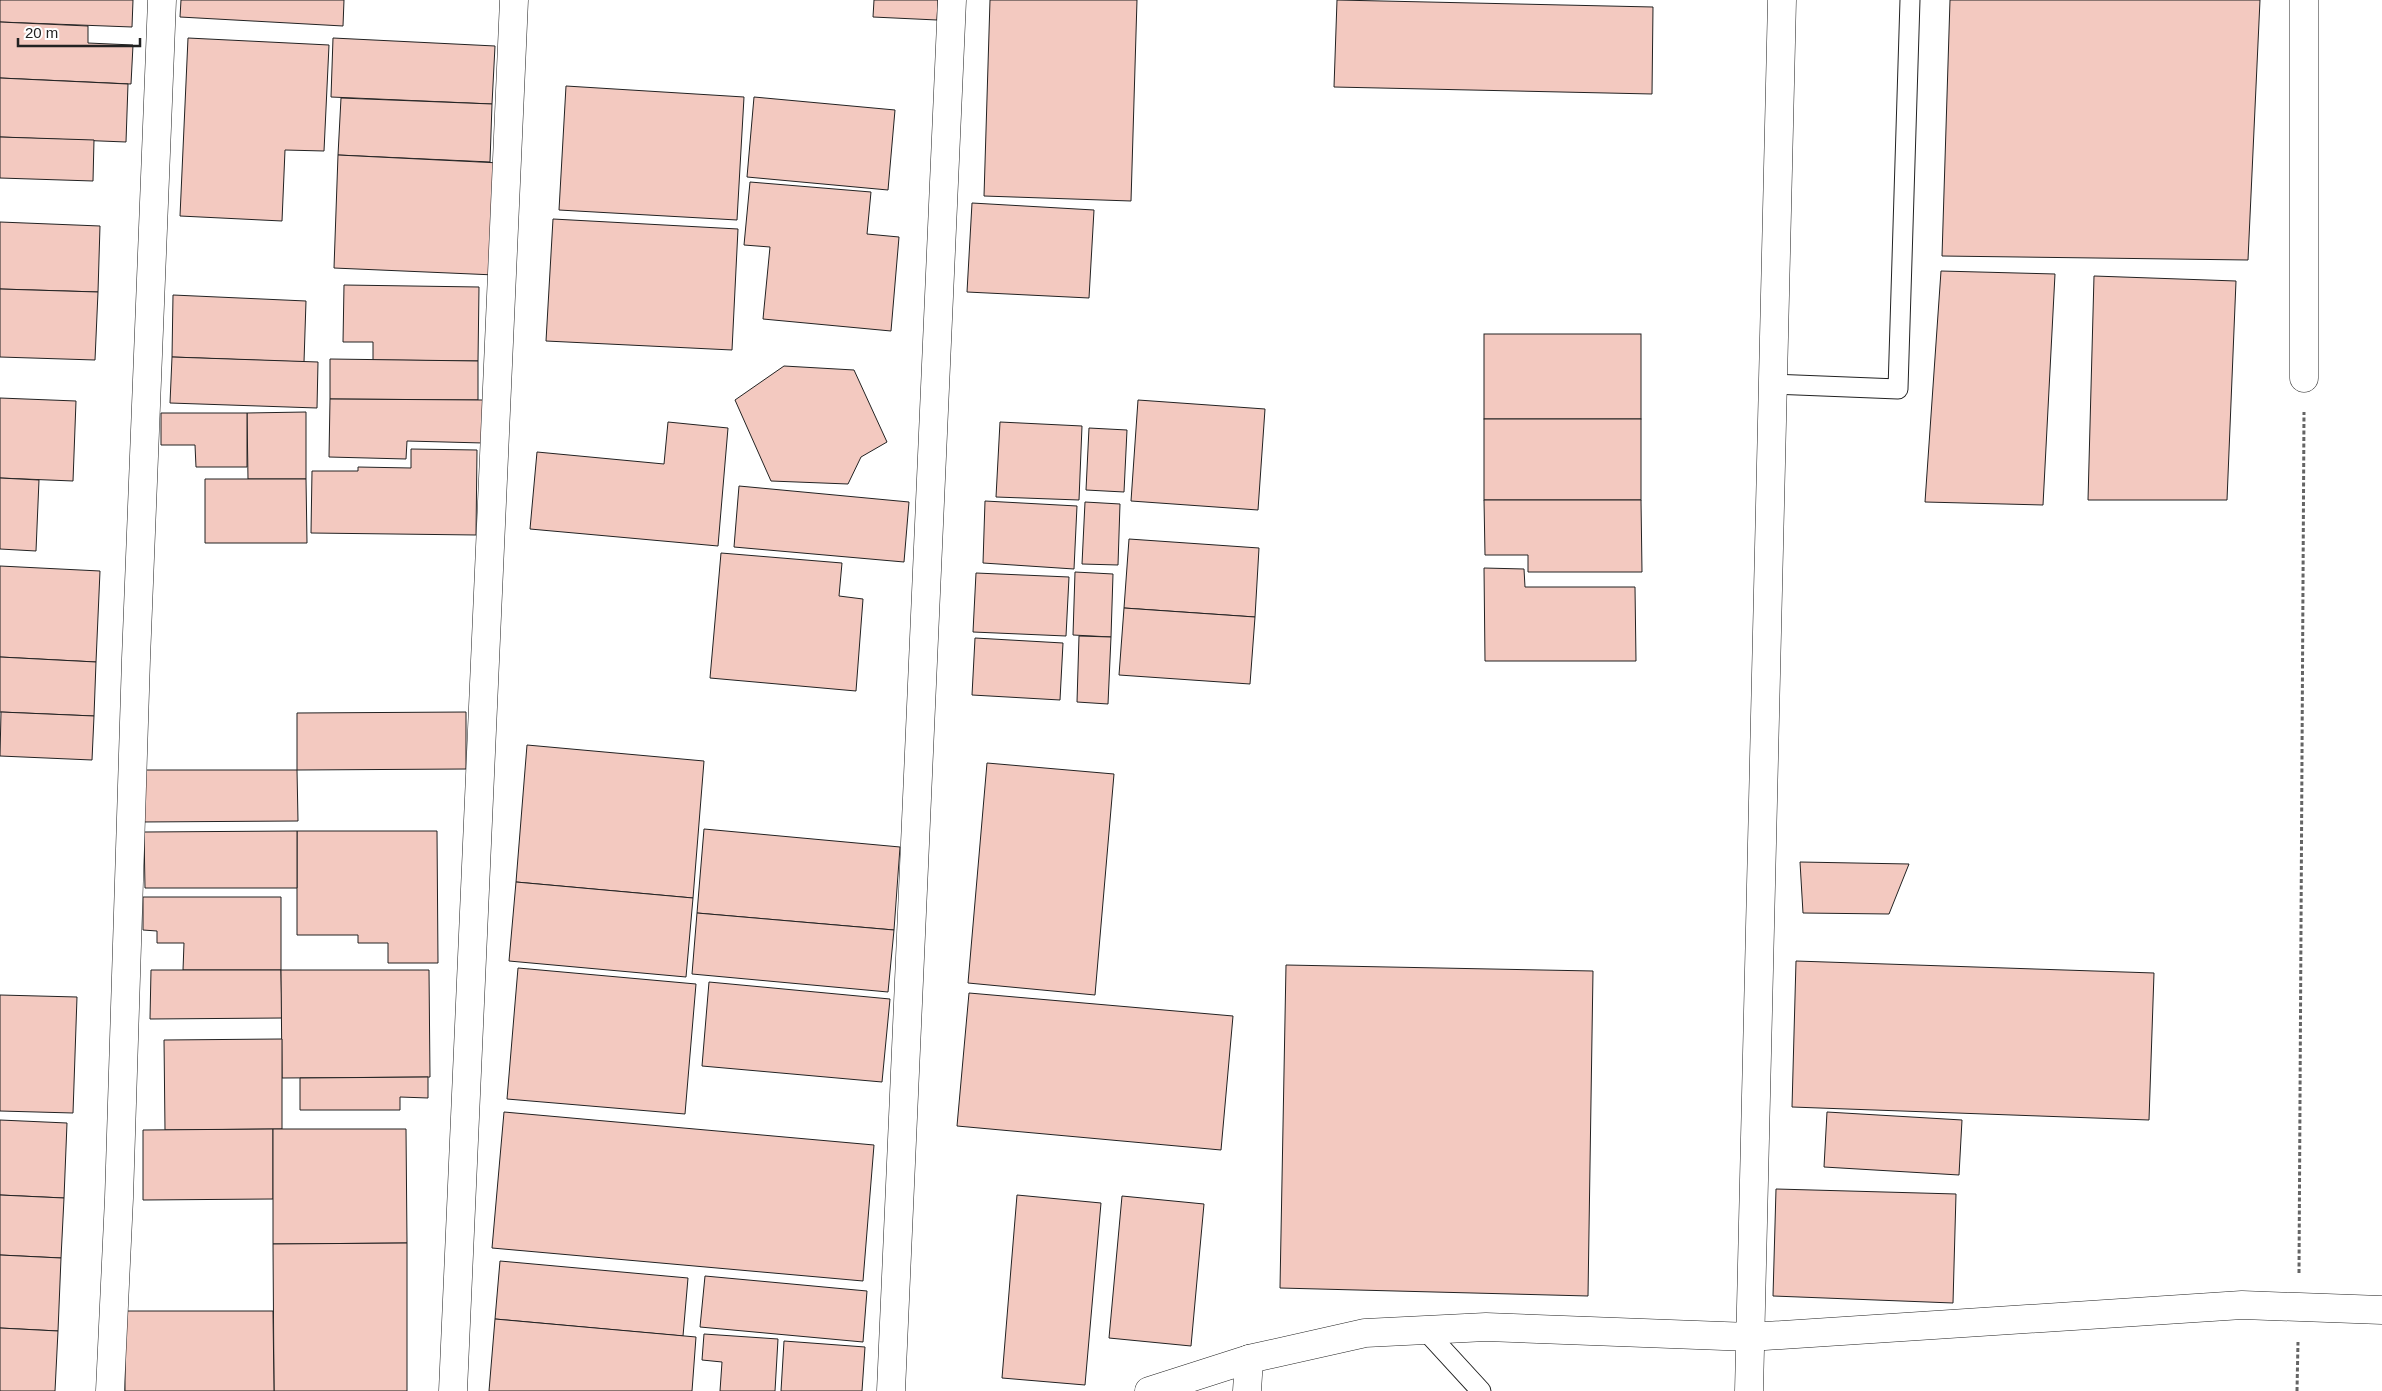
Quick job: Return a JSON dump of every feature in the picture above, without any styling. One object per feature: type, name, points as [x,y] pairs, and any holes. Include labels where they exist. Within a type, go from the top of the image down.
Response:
[{"type":"street","points":[[110,1391],[162,0]]},
{"type":"street","points":[[453,1391],[514,0]]},
{"type":"street","points":[[890,1391],[952,0]]},
{"type":"street","points":[[1749,1391],[1782,0]]},
{"type":"street","points":[[2304,0],[2304,378]]},
{"type":"street","points":[[1150,1391],[1249,1359],[1365,1333],[1486,1327],[1750,1338],[2242,1305],[2382,1310]]},
{"type":"street","points":[[1247,1391],[1249,1359]]},
{"type":"lane","points":[[1773,384],[1898,389],[1910,0]]},
{"type":"lane","points":[[1425,1330],[1480,1391]]},
{"type":"path","points":[[2297,1391],[2304,378]]},
{"type":"building","points":[[0,0],[133,0],[132,27],[0,22]]},
{"type":"building","points":[[181,0],[344,0],[343,26],[180,17]]},
{"type":"building","points":[[874,0],[938,0],[937,20],[873,17]]},
{"type":"building","points":[[990,0],[1137,0],[1131,201],[984,196]]},
{"type":"building","points":[[1337,0],[1653,7],[1652,94],[1334,87]]},
{"type":"building","points":[[1950,0],[2260,0],[2248,260],[1942,256]]},
{"type":"building","points":[[0,22],[88,26],[88,43],[133,45],[131,84],[0,78]]},
{"type":"building","points":[[188,38],[329,45],[324,151],[285,150],[282,221],[180,216]]},
{"type":"building","points":[[333,38],[495,46],[492,104],[331,97]]},
{"type":"building","points":[[0,78],[128,84],[126,142],[0,137]]},
{"type":"building","points":[[566,86],[744,97],[737,220],[559,210]]},
{"type":"building","points":[[754,97],[895,110],[888,190],[747,177]]},
{"type":"building","points":[[341,98],[492,104],[490,162],[338,155]]},
{"type":"building","points":[[0,137],[94,140],[93,181],[0,178]]},
{"type":"building","points":[[338,155],[500,163],[495,275],[334,268]]},
{"type":"building","points":[[750,182],[871,192],[867,234],[899,237],[891,331],[763,319],[770,247],[744,245]]},
{"type":"building","points":[[972,203],[1094,210],[1089,298],[967,292]]},
{"type":"building","points":[[553,219],[738,229],[732,350],[546,341]]},
{"type":"building","points":[[0,222],[100,226],[98,292],[0,289]]},
{"type":"building","points":[[1941,271],[2055,274],[2043,505],[1925,502]]},
{"type":"building","points":[[2094,276],[2236,281],[2227,500],[2088,500]]},
{"type":"building","points":[[344,285],[479,287],[478,361],[373,360],[373,342],[343,342]]},
{"type":"building","points":[[0,289],[98,292],[95,360],[0,357]]},
{"type":"building","points":[[173,295],[306,301],[304,362],[172,357]]},
{"type":"building","points":[[1484,334],[1641,334],[1641,419],[1484,419]]},
{"type":"building","points":[[172,357],[318,362],[317,408],[170,403]]},
{"type":"building","points":[[330,359],[478,361],[478,400],[330,399]]},
{"type":"building","points":[[784,366],[854,370],[887,442],[861,457],[848,484],[771,481],[735,400]]},
{"type":"building","points":[[0,398],[76,401],[73,481],[0,478]]},
{"type":"building","points":[[330,399],[483,400],[483,443],[407,441],[406,459],[329,457]]},
{"type":"building","points":[[1138,400],[1265,409],[1258,510],[1131,501]]},
{"type":"building","points":[[306,412],[306,479],[248,479],[247,413]]},
{"type":"building","points":[[161,413],[247,413],[247,467],[196,467],[195,445],[161,445]]},
{"type":"building","points":[[1484,419],[1641,419],[1641,500],[1484,500]]},
{"type":"building","points":[[668,422],[728,428],[718,546],[530,529],[537,452],[664,464]]},
{"type":"building","points":[[1000,422],[1082,426],[1079,500],[996,497]]},
{"type":"building","points":[[1089,428],[1127,430],[1124,492],[1086,490]]},
{"type":"building","points":[[411,449],[477,450],[476,535],[311,533],[312,471],[358,471],[358,467],[411,468]]},
{"type":"building","points":[[0,478],[39,480],[36,551],[0,549]]},
{"type":"building","points":[[205,479],[306,479],[307,543],[205,543]]},
{"type":"building","points":[[739,486],[909,502],[904,562],[734,547]]},
{"type":"building","points":[[1484,500],[1641,500],[1642,572],[1528,572],[1528,555],[1485,555]]},
{"type":"building","points":[[985,501],[1077,506],[1074,569],[983,563]]},
{"type":"building","points":[[1085,502],[1120,504],[1118,565],[1082,564]]},
{"type":"building","points":[[1129,539],[1259,548],[1255,617],[1124,608]]},
{"type":"building","points":[[721,553],[842,563],[839,596],[863,599],[856,691],[710,678]]},
{"type":"building","points":[[0,566],[100,571],[96,662],[0,657]]},
{"type":"building","points":[[1484,568],[1524,569],[1525,587],[1635,587],[1636,661],[1485,661]]},
{"type":"building","points":[[1075,572],[1113,574],[1111,637],[1073,635]]},
{"type":"building","points":[[976,573],[1069,577],[1066,636],[973,632]]},
{"type":"building","points":[[1124,608],[1255,617],[1250,684],[1119,675]]},
{"type":"building","points":[[1079,636],[1111,637],[1108,704],[1077,702]]},
{"type":"building","points":[[975,638],[1063,643],[1060,700],[972,695]]},
{"type":"building","points":[[0,657],[96,662],[94,716],[0,712]]},
{"type":"building","points":[[1,712],[94,716],[92,760],[0,756]]},
{"type":"building","points":[[466,712],[466,769],[297,770],[297,713]]},
{"type":"building","points":[[527,745],[704,761],[693,898],[516,882]]},
{"type":"building","points":[[987,763],[1114,774],[1095,995],[968,983]]},
{"type":"building","points":[[140,770],[297,770],[298,821],[140,822]]},
{"type":"building","points":[[704,829],[900,847],[894,930],[697,913]]},
{"type":"building","points":[[297,831],[437,831],[438,963],[388,963],[388,943],[358,943],[358,935],[297,935]]},
{"type":"building","points":[[297,831],[297,888],[145,888],[144,832]]},
{"type":"building","points":[[1800,862],[1909,864],[1889,914],[1803,913]]},
{"type":"building","points":[[516,882],[693,898],[686,977],[509,961]]},
{"type":"building","points":[[143,897],[281,897],[281,970],[183,970],[184,943],[157,943],[157,931],[143,930]]},
{"type":"building","points":[[697,913],[894,930],[888,992],[692,974]]},
{"type":"building","points":[[1796,961],[2154,973],[2149,1120],[1792,1107]]},
{"type":"building","points":[[1286,965],[1593,971],[1588,1296],[1280,1288]]},
{"type":"building","points":[[518,968],[696,984],[685,1114],[507,1099]]},
{"type":"building","points":[[151,970],[281,970],[282,1018],[150,1019]]},
{"type":"building","points":[[281,970],[429,970],[430,1077],[282,1078]]},
{"type":"building","points":[[709,982],[890,999],[882,1082],[702,1066]]},
{"type":"building","points":[[969,993],[1233,1016],[1221,1150],[957,1126]]},
{"type":"building","points":[[0,995],[77,997],[73,1113],[0,1111]]},
{"type":"building","points":[[282,1039],[282,1129],[165,1130],[164,1040]]},
{"type":"building","points":[[428,1077],[428,1098],[400,1097],[400,1110],[300,1110],[300,1078]]},
{"type":"building","points":[[504,1112],[874,1145],[863,1281],[492,1248]]},
{"type":"building","points":[[1827,1112],[1962,1120],[1959,1175],[1824,1167]]},
{"type":"building","points":[[0,1120],[67,1123],[64,1198],[0,1195]]},
{"type":"building","points":[[273,1129],[273,1199],[143,1200],[143,1130]]},
{"type":"building","points":[[273,1129],[406,1129],[407,1243],[273,1244]]},
{"type":"building","points":[[1776,1189],[1956,1194],[1953,1303],[1773,1296]]},
{"type":"building","points":[[0,1195],[64,1198],[61,1258],[0,1255]]},
{"type":"building","points":[[1017,1195],[1101,1203],[1085,1385],[1002,1378]]},
{"type":"building","points":[[1122,1196],[1204,1204],[1191,1346],[1109,1338]]},
{"type":"building","points":[[407,1243],[407,1391],[274,1391],[273,1244]]},
{"type":"building","points":[[0,1255],[61,1258],[58,1331],[0,1328]]},
{"type":"building","points":[[500,1261],[688,1278],[683,1336],[495,1319]]},
{"type":"building","points":[[705,1276],[867,1291],[863,1342],[700,1327]]},
{"type":"building","points":[[125,1311],[273,1311],[274,1391],[125,1391]]},
{"type":"building","points":[[495,1319],[696,1337],[692,1391],[489,1391]]},
{"type":"building","points":[[0,1328],[58,1331],[55,1391],[0,1391]]},
{"type":"building","points":[[704,1334],[778,1339],[775,1391],[720,1391],[722,1362],[702,1360]]},
{"type":"building","points":[[784,1341],[865,1347],[862,1391],[781,1391]]}]
